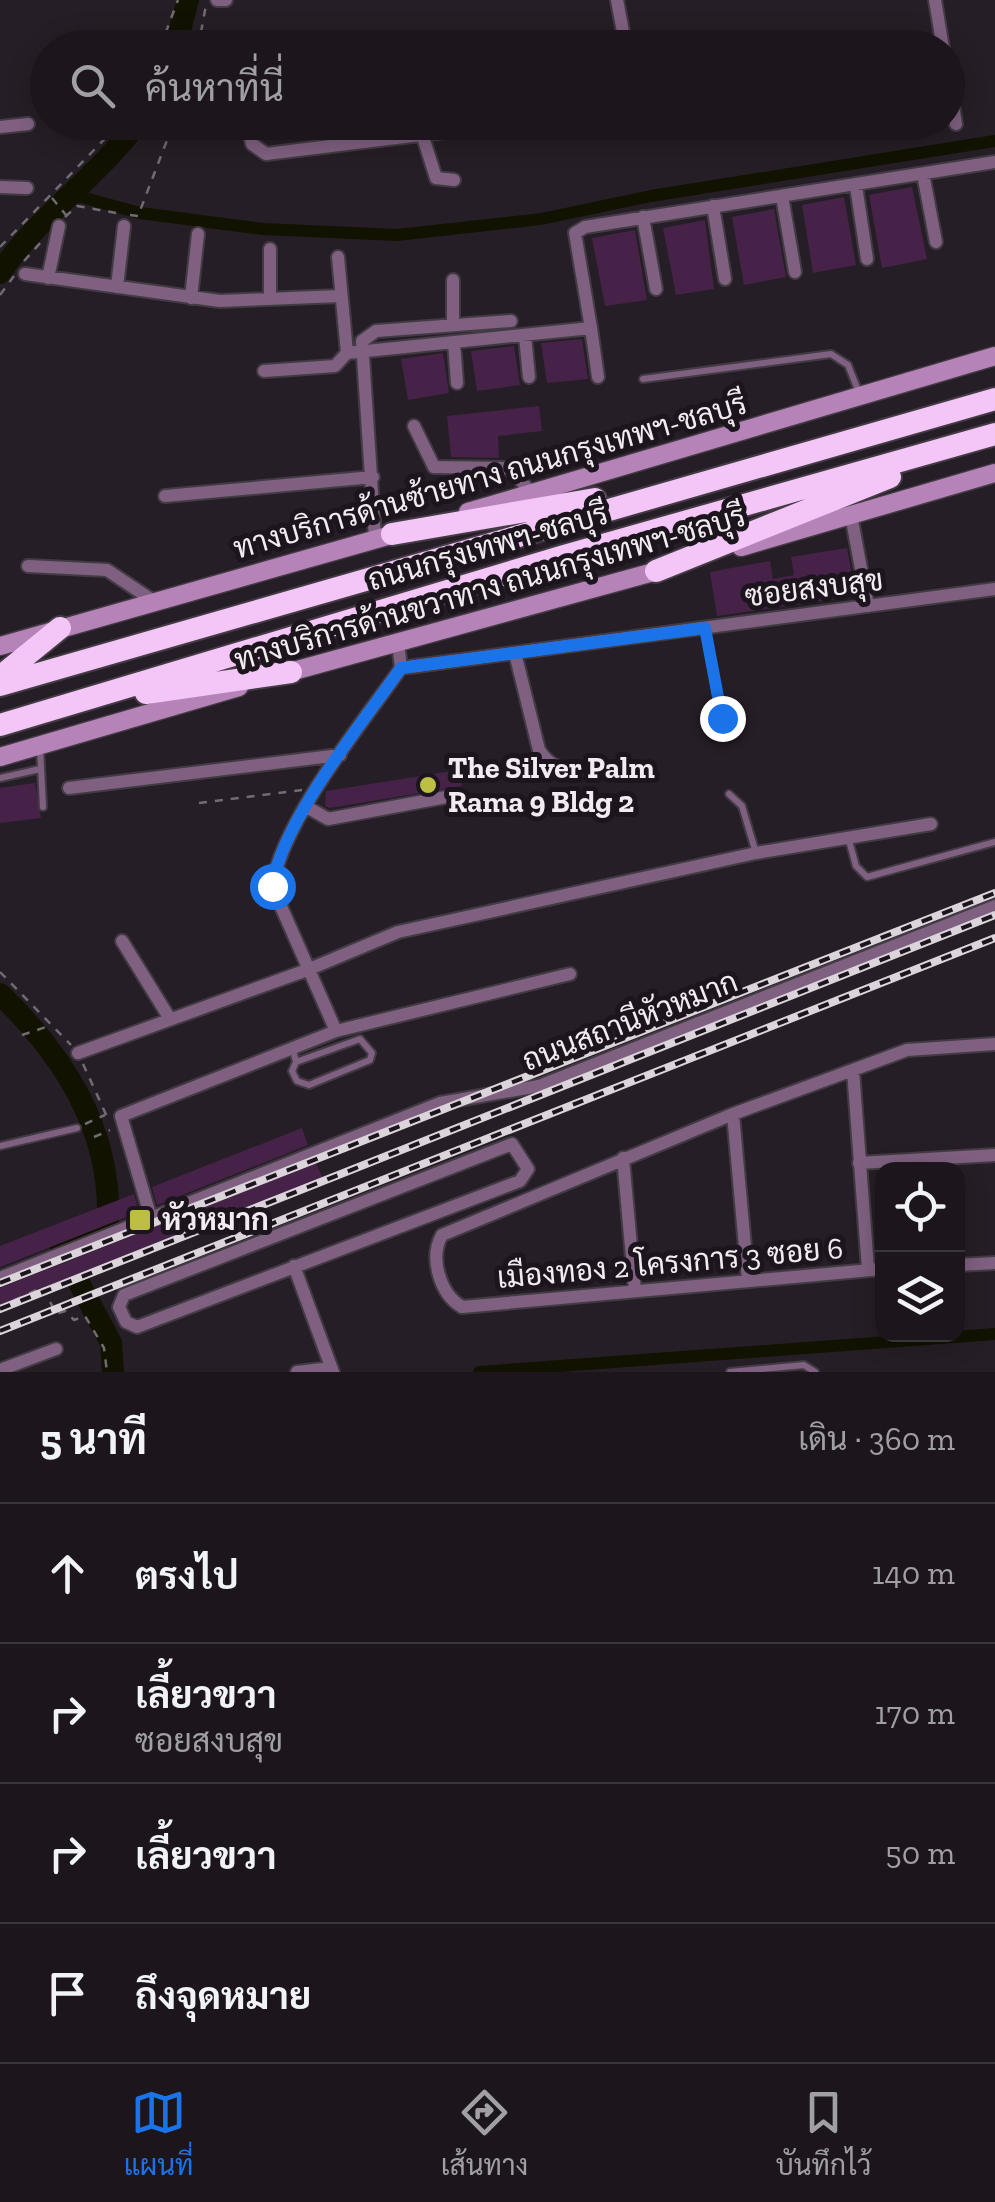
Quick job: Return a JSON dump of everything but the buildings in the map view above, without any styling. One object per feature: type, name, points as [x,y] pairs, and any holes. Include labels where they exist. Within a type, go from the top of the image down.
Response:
[{"type":"highway","name":"ถนนกรุงเทพฯ-ชลบุรี","points":[[0,686],[994,399]]},
{"type":"highway","name":"ถนนกรุงเทพฯ-ชลบุรี","points":[[0,724],[546,561],[995,435]]},
{"type":"highway","points":[[656,571],[995,435]]},
{"type":"highway","points":[[383,536],[696,482]]},
{"type":"highway","points":[[0,677],[60,628]]},
{"type":"highway","points":[[57,707],[290,672]]},
{"type":"main road","name":"ทางบริการด้านซ้ายทาง ถนนกรุงเทพฯ-ชลบุรี","points":[[0,646],[995,356]]},
{"type":"main road","name":"ทางบริการด้านขวาทาง ถนนกรุงเทพฯ-ชลบุรี","points":[[0,757],[995,472]]},
{"type":"street","points":[[217,0],[226,0]]},
{"type":"street","points":[[617,0],[623,30]]},
{"type":"street","points":[[935,0],[940,30]]},
{"type":"street","points":[[0,126],[28,124]]},
{"type":"street","points":[[251,140],[266,154],[395,140]]},
{"type":"street","points":[[424,140],[431,172],[436,178],[454,180]]},
{"type":"street","points":[[598,377],[576,234],[585,227],[995,162]]},
{"type":"street","points":[[922,174],[936,242]]},
{"type":"street","points":[[856,186],[867,259]]},
{"type":"street","points":[[0,187],[27,188]]},
{"type":"street","points":[[782,196],[796,272]]},
{"type":"street","points":[[713,206],[725,279]]},
{"type":"street","points":[[643,218],[656,289]]},
{"type":"street","points":[[48,278],[63,221]]},
{"type":"street","points":[[117,288],[124,226]]},
{"type":"street","points":[[191,298],[198,234]]},
{"type":"street","points":[[270,249],[270,300]]},
{"type":"street","points":[[338,258],[340,296],[354,353],[383,536]]},
{"type":"street","points":[[25,274],[191,298],[270,300],[340,296]]},
{"type":"street","points":[[453,280],[453,324]]},
{"type":"street","points":[[264,371],[335,366],[354,353],[368,334],[511,320]]},
{"type":"street","points":[[354,353],[591,328]]},
{"type":"street","points":[[525,336],[529,377]]},
{"type":"street","points":[[454,342],[457,383]]},
{"type":"street","points":[[414,426],[434,467],[504,468],[513,472],[531,493]]},
{"type":"street","points":[[165,496],[373,477]]},
{"type":"street","points":[[851,515],[868,606]]},
{"type":"street","points":[[28,566],[108,570],[155,602]]},
{"type":"street","name":"ซอยสงบสุข","points":[[401,668],[995,589]]},
{"type":"street","points":[[336,1031],[272,886],[276,865],[318,788],[401,668],[398,643]]},
{"type":"street","points":[[515,654],[539,750],[547,762],[558,770],[594,768]]},
{"type":"street","points":[[69,788],[340,756]]},
{"type":"street","points":[[307,807],[328,819],[458,795]]},
{"type":"street","points":[[78,1053],[308,970],[398,932],[756,853],[932,824]]},
{"type":"street","name":"ถนนสถานีหัวหมาก","points":[[0,1278],[440,1103],[546,1083],[995,906]]},
{"type":"street","points":[[122,941],[170,1019]]},
{"type":"street","points":[[151,1218],[121,1116],[336,1031],[570,974]]},
{"type":"street","points":[[635,1290],[624,1158],[907,1050],[995,1044]]},
{"type":"street","points":[[854,1070],[868,1270]]},
{"type":"street","points":[[733,1114],[748,1280]]},
{"type":"street","points":[[512,1144],[528,1169],[520,1181],[294,1266],[136,1327],[126,1322],[120,1306],[124,1295],[501,1146],[512,1144]]},
{"type":"street","points":[[859,1163],[995,1154]]},
{"type":"street","name":"เมืองทอง 2 โครงการ 3 ซอย 6","points":[[624,1158],[442,1234],[437,1244],[447,1298],[462,1307],[875,1270]]},
{"type":"street","points":[[965,1265],[995,1263]]},
{"type":"street","points":[[294,1266],[332,1370],[297,1372]]},
{"type":"street","points":[[0,1370],[56,1349]]},
{"type":"lane","points":[[643,379],[830,354],[848,365],[860,396]]},
{"type":"lane","points":[[705,628],[722,718]]},
{"type":"lane","points":[[40,747],[43,807]]},
{"type":"lane","points":[[0,778],[40,768]]},
{"type":"lane","points":[[730,794],[742,806],[756,853]]},
{"type":"lane","points":[[848,836],[856,866],[867,876],[995,842]]},
{"type":"lane","points":[[296,1046],[292,1050],[296,1062],[292,1071],[297,1081],[309,1085],[370,1060],[372,1053],[360,1039],[296,1062]]},
{"type":"lane","points":[[0,1146],[77,1128]]},
{"type":"lane","points":[[730,1372],[804,1365],[815,1372]]},
{"type":"path","points":[[167,30],[178,0]]},
{"type":"path","points":[[201,30],[206,0]]},
{"type":"path","points":[[0,247],[104,140]]},
{"type":"path","points":[[138,216],[167,140]]},
{"type":"path","points":[[51,197],[63,221]]},
{"type":"path","points":[[199,803],[318,788]]},
{"type":"path","points":[[0,972],[78,1053],[116,1139]]},
{"type":"path","points":[[22,1036],[53,1024]]},
{"type":"path","points":[[77,1128],[106,1114]]},
{"type":"path","points":[[94,1137],[112,1130]]},
{"type":"path","points":[[0,1307],[44,1287],[56,1314],[64,1311],[74,1320],[85,1316],[104,1348],[108,1372]]},
{"type":"waterway","points":[[180,30],[188,0]]},
{"type":"waterway","points":[[0,273],[32,233],[124,140]]},
{"type":"waterway","points":[[70,194],[140,213],[263,229],[397,235],[541,219],[651,196],[995,141]]},
{"type":"waterway","points":[[0,994],[63,1069],[92,1125],[101,1155],[108,1220],[61,1249],[111,1343],[113,1372]]},
{"type":"waterway","points":[[479,1372],[995,1334]]},
{"type":"railway","points":[[0,1283],[995,893]]},
{"type":"railway","points":[[0,1309],[995,915]]},
{"type":"railway","points":[[0,1331],[995,938]]},
{"type":"place","name":"The Silver Palm Rama 9 Bldg 2","points":[[428,785]]},
{"type":"place","name":"หัวหมาก","points":[[140,1220]]},
{"type":"route","points":[[272,886],[276,865],[318,788],[401,668],[705,628],[722,718]]}]
